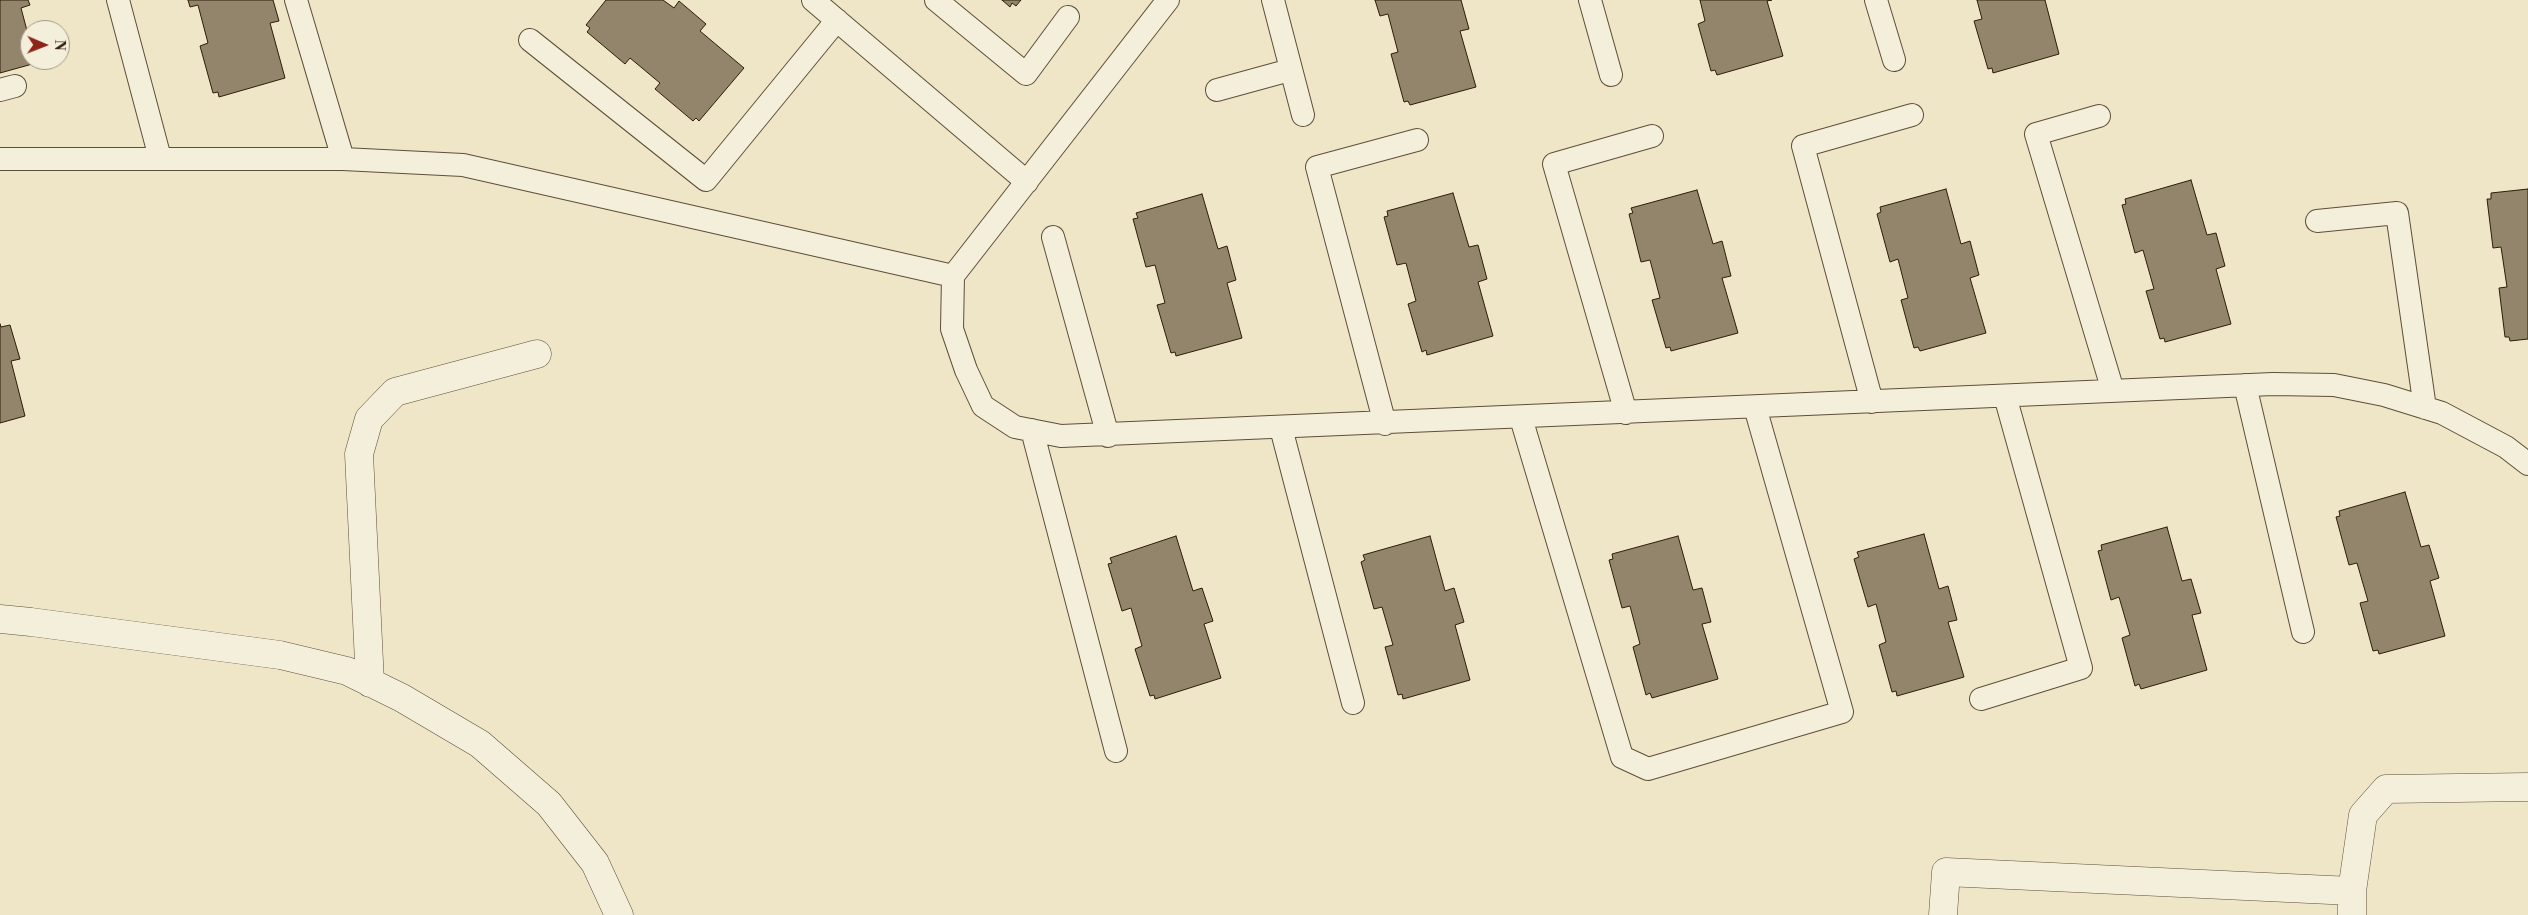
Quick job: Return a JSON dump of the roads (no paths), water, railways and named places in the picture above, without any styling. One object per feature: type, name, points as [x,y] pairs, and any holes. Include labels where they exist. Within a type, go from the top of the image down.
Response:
[{"type":"street","points":[[370,683],[359,454],[369,419],[395,392],[537,354]]},
{"type":"street","points":[[0,620],[41,623],[280,655],[347,671],[402,698],[480,744],[549,804],[595,863],[619,915]]},
{"type":"street","points":[[1943,915],[1946,872],[2352,903],[2363,814],[2386,789],[2528,787]]},
{"type":"lane","points":[[118,0],[160,158]]},
{"type":"lane","points":[[296,0],[343,159]]},
{"type":"lane","points":[[813,0],[1027,182]]},
{"type":"lane","points":[[936,0],[1026,74],[1068,18]]},
{"type":"lane","points":[[1168,0],[953,276],[952,329],[966,370],[983,406],[1015,427],[1061,436],[1108,436],[2245,385],[2334,385],[2384,395],[2442,413],[2506,447],[2528,464]]},
{"type":"lane","points":[[1273,0],[1303,115]]},
{"type":"lane","points":[[1590,0],[1611,75]]},
{"type":"lane","points":[[1876,0],[1894,60]]},
{"type":"lane","points":[[530,40],[706,180],[837,20]]},
{"type":"lane","points":[[1217,90],[1290,70]]},
{"type":"lane","points":[[1872,402],[1803,146],[1912,116]]},
{"type":"lane","points":[[2099,116],[2036,134],[2113,391]]},
{"type":"lane","points":[[1626,413],[1554,164],[1652,136]]},
{"type":"lane","points":[[1385,424],[1317,167],[1417,140]]},
{"type":"lane","points":[[0,159],[343,159],[463,165],[953,276]]},
{"type":"lane","points":[[2317,221],[2397,213],[2424,408]]},
{"type":"lane","points":[[1053,237],[1108,436]]},
{"type":"lane","points":[[2245,385],[2303,632]]},
{"type":"lane","points":[[1981,699],[2081,668],[2005,396]]},
{"type":"lane","points":[[1521,418],[1622,757],[1648,769],[1842,712],[1755,407]]},
{"type":"lane","points":[[1281,428],[1353,703]]},
{"type":"lane","points":[[1032,430],[1116,751]]}]
